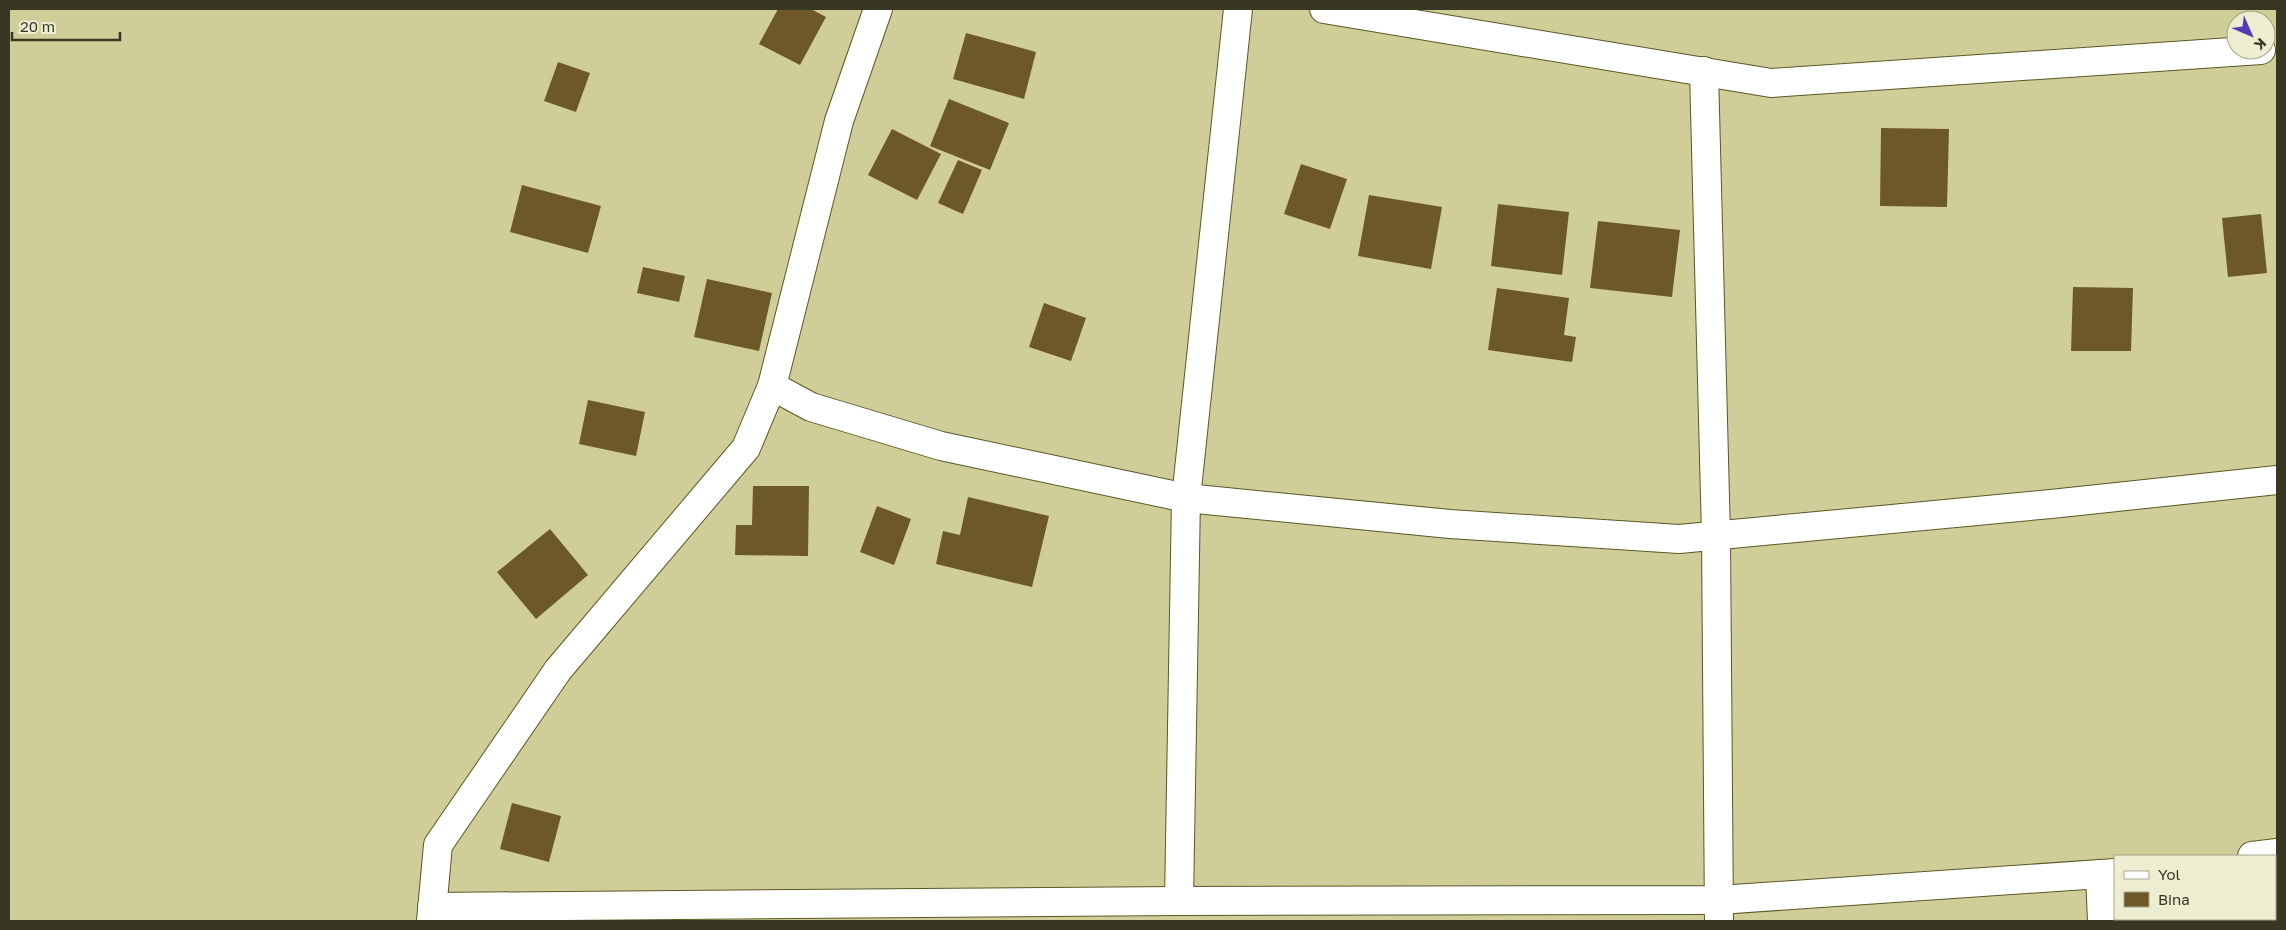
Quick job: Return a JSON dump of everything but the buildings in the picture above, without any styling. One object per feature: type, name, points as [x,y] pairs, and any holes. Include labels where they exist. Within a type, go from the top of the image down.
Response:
[{"type":"street","points":[[878,9],[838,121],[772,386],[746,448],[558,670],[438,846],[431,914],[1179,900],[1719,911],[2107,874],[2102,921]]},
{"type":"street","points":[[1179,900],[1186,498],[1238,9]]},
{"type":"street","points":[[1324,9],[1771,83],[2226,52]]},
{"type":"street","points":[[1704,71],[1716,536],[1719,911]]},
{"type":"street","points":[[772,386],[811,407],[941,446],[1186,498],[1450,524],[1679,539],[2051,504],[2277,480]]},
{"type":"street","points":[[2260,855],[2277,853]]}]
